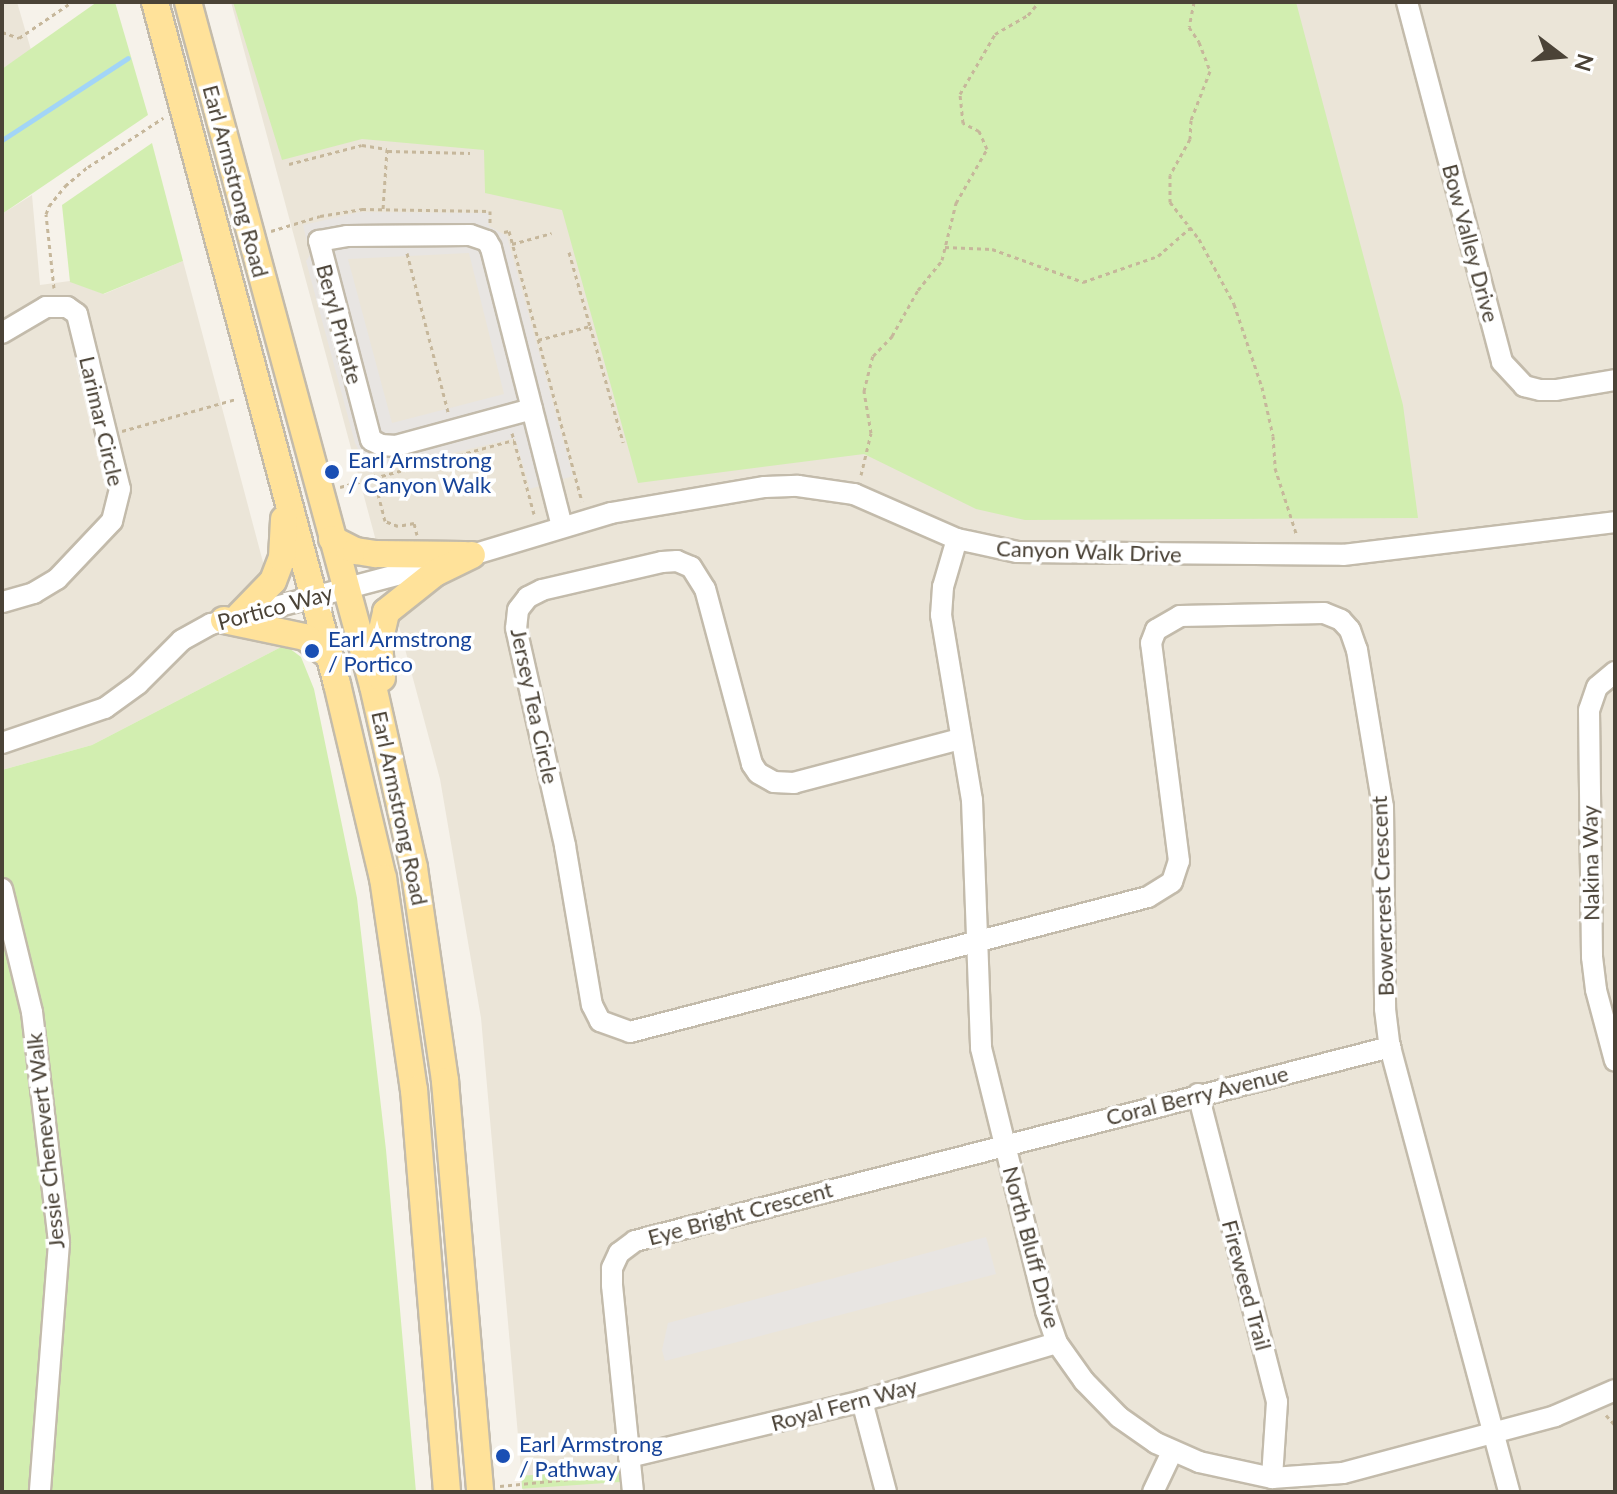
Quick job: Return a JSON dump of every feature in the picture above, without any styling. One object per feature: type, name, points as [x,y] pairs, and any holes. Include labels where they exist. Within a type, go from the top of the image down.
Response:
[{"type":"main road","name":"Earl Armstrong Road","points":[[155,2],[329,656],[383,878],[406,1018],[447,1492]]},
{"type":"main road","name":"Earl Armstrong Road","points":[[188,2],[332,539],[414,868],[435,996],[480,1490]]},
{"type":"main road","points":[[232,617],[267,590],[279,567],[283,548],[285,491]]},
{"type":"main road","points":[[332,539],[356,551],[376,554],[472,555]]},
{"type":"main road","points":[[387,750],[379,643],[383,616],[393,602],[435,573],[472,555]]},
{"type":"main road","points":[[232,617],[312,640],[329,656]]},
{"type":"street","name":"Bow Valley Drive","points":[[1407,2],[1502,362],[1524,386],[1540,390],[1615,380]]},
{"type":"street","name":"Beryl Private","points":[[374,442],[370,437],[319,241],[347,236],[470,235],[487,238]]},
{"type":"street","points":[[487,238],[562,526]]},
{"type":"street","name":"Larimar Circle","points":[[2,333],[46,307],[72,310],[77,314],[120,489],[112,521],[57,579],[34,593],[2,602]]},
{"type":"street","points":[[374,442],[396,446],[532,409]]},
{"type":"street","name":"Canyon Walk Drive","points":[[344,589],[637,507],[798,486],[854,494],[957,539],[1017,552],[1343,555],[1615,522]]},
{"type":"street","name":"North Bluff Drive","points":[[957,539],[941,604],[974,826],[981,1048],[1057,1343],[1084,1381],[1140,1433],[1172,1452],[1235,1472],[1272,1478],[1343,1473],[1574,1410],[1615,1390]]},
{"type":"street","name":"Jersey Tea Circle","points":[[960,739],[794,783],[774,782],[758,773],[752,764],[705,589],[691,567],[677,561],[662,562],[542,590],[528,597],[518,610],[516,628],[565,846],[592,1005],[600,1021],[622,1031],[638,1031],[977,943]]},
{"type":"street","name":"Portico Way","points":[[2,743],[105,708],[138,684],[182,640],[232,617],[344,589]]},
{"type":"street","name":"Bowercrest Crescent","points":[[977,943],[1148,897],[1172,882],[1179,871],[1151,643],[1156,630],[1180,616],[1324,613],[1341,620],[1350,630],[1357,650],[1383,807],[1385,1009],[1390,1047],[1509,1492]]},
{"type":"street","name":"Nakina Way","points":[[1615,672],[1597,687],[1589,710],[1592,957],[1596,990],[1615,1061]]},
{"type":"street","name":"Jessie Chenevert Walk","points":[[2,889],[32,1012],[59,1243],[40,1492]]},
{"type":"street","name":"Coral Berry Avenue","points":[[1005,1143],[1390,1047]]},
{"type":"street","name":"Fireweed Trail","points":[[1198,1094],[1277,1402],[1272,1478]]},
{"type":"street","name":"Eye Bright Crescent","points":[[631,1474],[612,1285],[612,1268],[619,1253],[635,1241],[1005,1143]]},
{"type":"street","name":"Royal Fern Way","points":[[631,1474],[1057,1343]]},
{"type":"street","points":[[862,1401],[886,1492]]},
{"type":"street","points":[[1153,1492],[1172,1452]]},
{"type":"path","points":[[2,32],[19,38],[72,2]]},
{"type":"path","points":[[861,475],[871,433],[864,391],[873,356],[892,336],[918,290],[942,260],[956,203],[987,149],[979,131],[963,123],[960,94],[995,34],[1028,15],[1039,2]]},
{"type":"path","points":[[1194,2],[1189,27],[1199,42],[1210,71],[1191,120],[1190,139],[1177,158],[1168,188],[1170,202],[1190,228],[1234,304],[1250,347],[1273,436],[1275,468],[1297,536]]},
{"type":"path","points":[[54,289],[46,214],[49,206],[65,186],[88,167],[163,118]]},
{"type":"path","points":[[289,164],[362,145],[375,145],[388,151],[470,153]]},
{"type":"path","points":[[383,209],[388,151]]},
{"type":"path","points":[[271,231],[342,211],[490,211],[487,238],[509,231],[582,501]]},
{"type":"path","points":[[944,247],[992,249],[1083,282],[1158,256],[1190,228]]},
{"type":"path","points":[[512,244],[552,233]]},
{"type":"path","points":[[407,237],[407,260],[453,431]]},
{"type":"path","points":[[569,252],[623,442]]},
{"type":"path","points":[[538,340],[590,326]]},
{"type":"path","points":[[107,435],[236,399]]},
{"type":"path","points":[[507,416],[534,514]]},
{"type":"path","points":[[337,488],[514,440]]},
{"type":"path","points":[[374,442],[370,461],[384,519],[398,526],[414,523],[420,546]]},
{"type":"path","points":[[1603,1413],[1615,1425]]},
{"type":"path","points":[[480,1490],[631,1474]]},
{"type":"shaded area","points":[[2,2],[17,2],[31,50],[2,69]]},
{"type":"shaded area","points":[[231,2],[1615,2],[1615,1492],[523,1492],[481,1018],[440,779]]},
{"type":"shaded area","points":[[32,195],[40,285],[70,281],[104,294],[183,261],[285,645],[92,745],[2,770],[2,214]]},
{"type":"shaded area","points":[[360,212],[489,213],[489,226],[507,236],[573,476],[530,489],[515,438],[370,473],[355,443],[306,261],[310,255],[303,225]],"holes":[[[469,253],[504,394],[392,423],[348,259]]]},
{"type":"shaded area","points":[[986,1237],[996,1274],[665,1361],[662,1350],[668,1323]]},
{"type":"green space","points":[[97,2],[115,2],[148,115],[2,214],[2,69]]},
{"type":"green space","points":[[233,2],[1296,2],[1403,405],[1418,518],[1025,520],[976,509],[864,454],[638,483],[562,210],[485,193],[484,150],[362,139],[282,160]]},
{"type":"green space","points":[[152,143],[183,261],[103,294],[70,282],[62,205]]},
{"type":"green space","points":[[285,645],[301,657],[314,689],[357,898],[386,1150],[416,1492],[2,1492],[2,770],[92,745]]},
{"type":"green space","points":[[619,1469],[620,1482],[522,1489],[521,1476]]},
{"type":"waterway","points":[[2,140],[128,58]]},
{"type":"place","name":"Earl Armstrong / Canyon Walk","points":[[332,472]]},
{"type":"place","name":"Earl Armstrong / Portico","points":[[312,651]]},
{"type":"place","name":"Earl Armstrong / Pathway","points":[[503,1456]]}]
